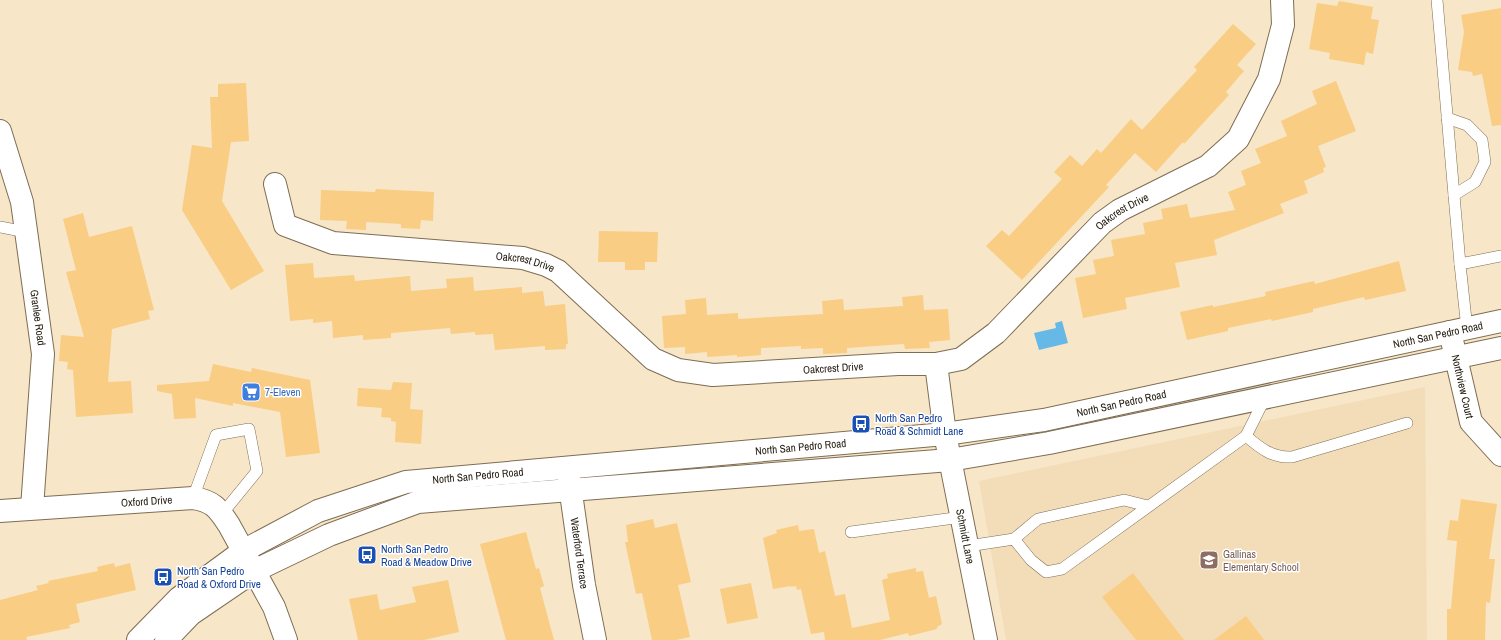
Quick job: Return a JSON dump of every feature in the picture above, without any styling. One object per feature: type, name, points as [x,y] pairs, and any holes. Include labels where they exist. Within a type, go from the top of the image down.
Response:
[{"type":"street","name":"Oakcrest Drive","points":[[275,184],[286,225],[333,243],[523,258],[558,270],[653,359],[678,370],[713,375],[898,364],[936,364],[961,359],[996,333],[1102,222],[1120,210],[1208,166],[1238,139],[1269,79],[1283,25],[1282,0]]},
{"type":"street","name":"Granlee Road","points":[[0,131],[22,202],[43,354],[32,508]]},
{"type":"street","name":"North San Pedro Road","points":[[138,640],[179,598],[243,551],[318,511],[406,482],[567,466],[945,434],[1044,420],[1501,321]]},
{"type":"street","name":"Northview Court","points":[[1458,330],[1456,358],[1471,422],[1501,455]]},
{"type":"street","name":"North San Pedro Road","points":[[166,640],[191,614],[254,570],[329,535],[418,502],[950,460],[1049,443],[1501,348]]},
{"type":"street","name":"Schmidt Lane","points":[[936,364],[945,434],[986,640]]},
{"type":"street","name":"Waterford Terrace","points":[[567,466],[584,585],[595,640]]},
{"type":"street","name":"Oxford Drive","points":[[0,511],[193,498],[208,500],[222,514],[254,570],[274,607],[286,640]]},
{"type":"lane","points":[[1437,0],[1460,264],[1458,330]]},
{"type":"lane","points":[[1447,118],[1466,125],[1482,140],[1486,162],[1475,182],[1454,195]]},
{"type":"lane","points":[[0,227],[26,232]]},
{"type":"lane","points":[[1460,264],[1501,256]]},
{"type":"lane","points":[[1014,539],[1031,560],[1046,572],[1062,570],[1246,436],[1265,398]]},
{"type":"lane","points":[[1246,436],[1262,450],[1280,458],[1292,457],[1407,423]]},
{"type":"lane","points":[[193,498],[216,435],[249,430],[257,471],[222,514]]},
{"type":"lane","points":[[968,546],[1014,539],[1038,519],[1124,500],[1148,506]]},
{"type":"lane","points":[[851,532],[962,518]]},
{"type":"shaded area","name":"Gallinas Elementary School","points":[[1425,387],[1427,640],[1006,640],[979,481]]},
{"type":"water","points":[[1062,321],[1068,343],[1039,350],[1034,333],[1056,328],[1055,323]]},
{"type":"building","points":[[1339,1],[1373,7],[1371,19],[1379,20],[1373,54],[1366,52],[1364,65],[1329,59],[1330,53],[1309,49],[1317,3],[1337,6]]},
{"type":"building","points":[[1501,8],[1501,125],[1492,126],[1482,74],[1473,76],[1472,72],[1458,70],[1464,32],[1461,15]]},
{"type":"building","points":[[1233,24],[1256,44],[1237,65],[1244,71],[1226,92],[1229,95],[1156,172],[1135,153],[1106,185],[1109,187],[1022,280],[986,246],[1002,230],[1009,236],[1062,179],[1054,172],[1070,155],[1082,166],[1097,149],[1101,153],[1131,119],[1142,130],[1197,70],[1194,67]]},
{"type":"building","points":[[1336,81],[1356,131],[1318,146],[1326,167],[1323,168],[1324,172],[1304,181],[1308,193],[1280,204],[1284,213],[1214,240],[1217,255],[1175,263],[1180,287],[1125,298],[1127,309],[1083,318],[1075,278],[1096,274],[1093,260],[1114,256],[1111,240],[1145,234],[1143,223],[1163,219],[1161,209],[1187,204],[1190,218],[1235,210],[1228,192],[1246,185],[1241,171],[1261,163],[1255,149],[1287,136],[1281,121],[1317,104],[1312,91]]},
{"type":"building","points":[[246,83],[249,141],[231,142],[222,201],[264,271],[231,290],[182,210],[192,145],[212,148],[210,97],[218,97],[218,84]]},
{"type":"building","points":[[376,189],[434,192],[433,221],[421,220],[420,229],[401,228],[401,224],[366,222],[366,230],[346,229],[347,221],[320,220],[321,190],[375,192]]},
{"type":"building","points":[[83,213],[89,237],[132,226],[154,310],[148,311],[150,319],[112,329],[108,382],[131,381],[133,413],[76,417],[73,370],[67,369],[68,362],[59,361],[61,335],[84,337],[66,272],[76,270],[63,219]]},
{"type":"building","points":[[599,231],[658,232],[657,262],[645,262],[645,270],[625,270],[625,262],[598,262]]},
{"type":"building","points":[[1399,261],[1406,291],[1365,300],[1364,297],[1313,309],[1313,312],[1272,321],[1271,319],[1228,328],[1228,331],[1187,340],[1180,312],[1266,296],[1265,292],[1314,281],[1315,284]]},
{"type":"building","points":[[313,263],[314,278],[354,275],[355,281],[410,276],[411,291],[447,288],[446,279],[473,277],[474,291],[522,287],[522,293],[543,291],[545,306],[565,304],[568,344],[566,344],[566,349],[545,350],[545,346],[495,350],[493,334],[475,335],[475,332],[451,334],[450,328],[391,333],[391,338],[363,340],[363,335],[333,338],[332,321],[313,323],[313,319],[290,321],[285,265]]},
{"type":"building","points":[[923,295],[924,310],[948,309],[950,340],[929,342],[930,348],[905,349],[904,344],[847,348],[847,353],[823,354],[823,348],[801,349],[801,346],[761,348],[761,355],[707,357],[707,352],[685,354],[685,347],[664,348],[662,316],[686,314],[685,300],[706,298],[707,315],[738,313],[738,319],[823,314],[822,301],[843,299],[844,310],[903,306],[902,297]]},
{"type":"building","points":[[213,364],[251,372],[252,368],[310,380],[320,453],[286,457],[280,412],[233,403],[233,406],[195,398],[196,418],[174,419],[172,394],[157,391],[157,385],[209,381]]},
{"type":"building","points":[[393,382],[412,383],[410,409],[423,410],[421,444],[395,442],[396,422],[391,421],[391,418],[381,417],[382,408],[357,406],[358,388],[391,390]]},
{"type":"building","points":[[1461,499],[1497,504],[1489,559],[1495,559],[1490,603],[1486,602],[1485,640],[1447,640],[1447,609],[1451,609],[1457,541],[1447,540],[1450,520],[1458,521]]},
{"type":"building","points":[[653,519],[655,528],[677,523],[691,582],[678,585],[690,637],[676,640],[652,640],[642,593],[636,594],[625,542],[628,542],[626,525]]},
{"type":"building","points":[[798,525],[799,531],[814,529],[819,553],[825,551],[835,596],[845,594],[852,628],[890,620],[882,580],[888,578],[887,574],[916,568],[916,572],[923,571],[929,598],[936,596],[942,624],[937,627],[937,629],[909,636],[908,633],[880,640],[825,640],[824,632],[811,634],[801,589],[797,590],[796,586],[791,586],[773,589],[763,538],[777,533],[776,530]]},
{"type":"building","points":[[526,532],[536,569],[539,568],[544,586],[540,588],[554,640],[506,640],[480,544]]},
{"type":"building","points":[[114,563],[115,567],[130,563],[136,590],[76,604],[80,622],[69,625],[70,628],[26,637],[27,640],[0,640],[0,600],[38,590],[36,586],[49,583],[48,581],[98,571],[97,567]]},
{"type":"building","points":[[1133,573],[1184,640],[1136,640],[1102,597]]},
{"type":"building","points":[[448,580],[459,632],[424,640],[358,640],[349,599],[377,594],[380,610],[416,602],[412,587]]},
{"type":"building","points":[[751,583],[758,618],[727,624],[720,589]]},
{"type":"building","points":[[1246,616],[1264,640],[1214,640]]},
{"type":"place","name":"7-Eleven","points":[[251,392]]},
{"type":"place","name":"North San Pedro Road & Schmidt Lane","points":[[861,424]]},
{"type":"place","name":"North San Pedro Road & Meadow Drive","points":[[367,555]]},
{"type":"place","name":"Gallinas Elementary School","points":[[1209,560]]},
{"type":"place","name":"North San Pedro Road & Oxford Drive","points":[[163,577]]}]
